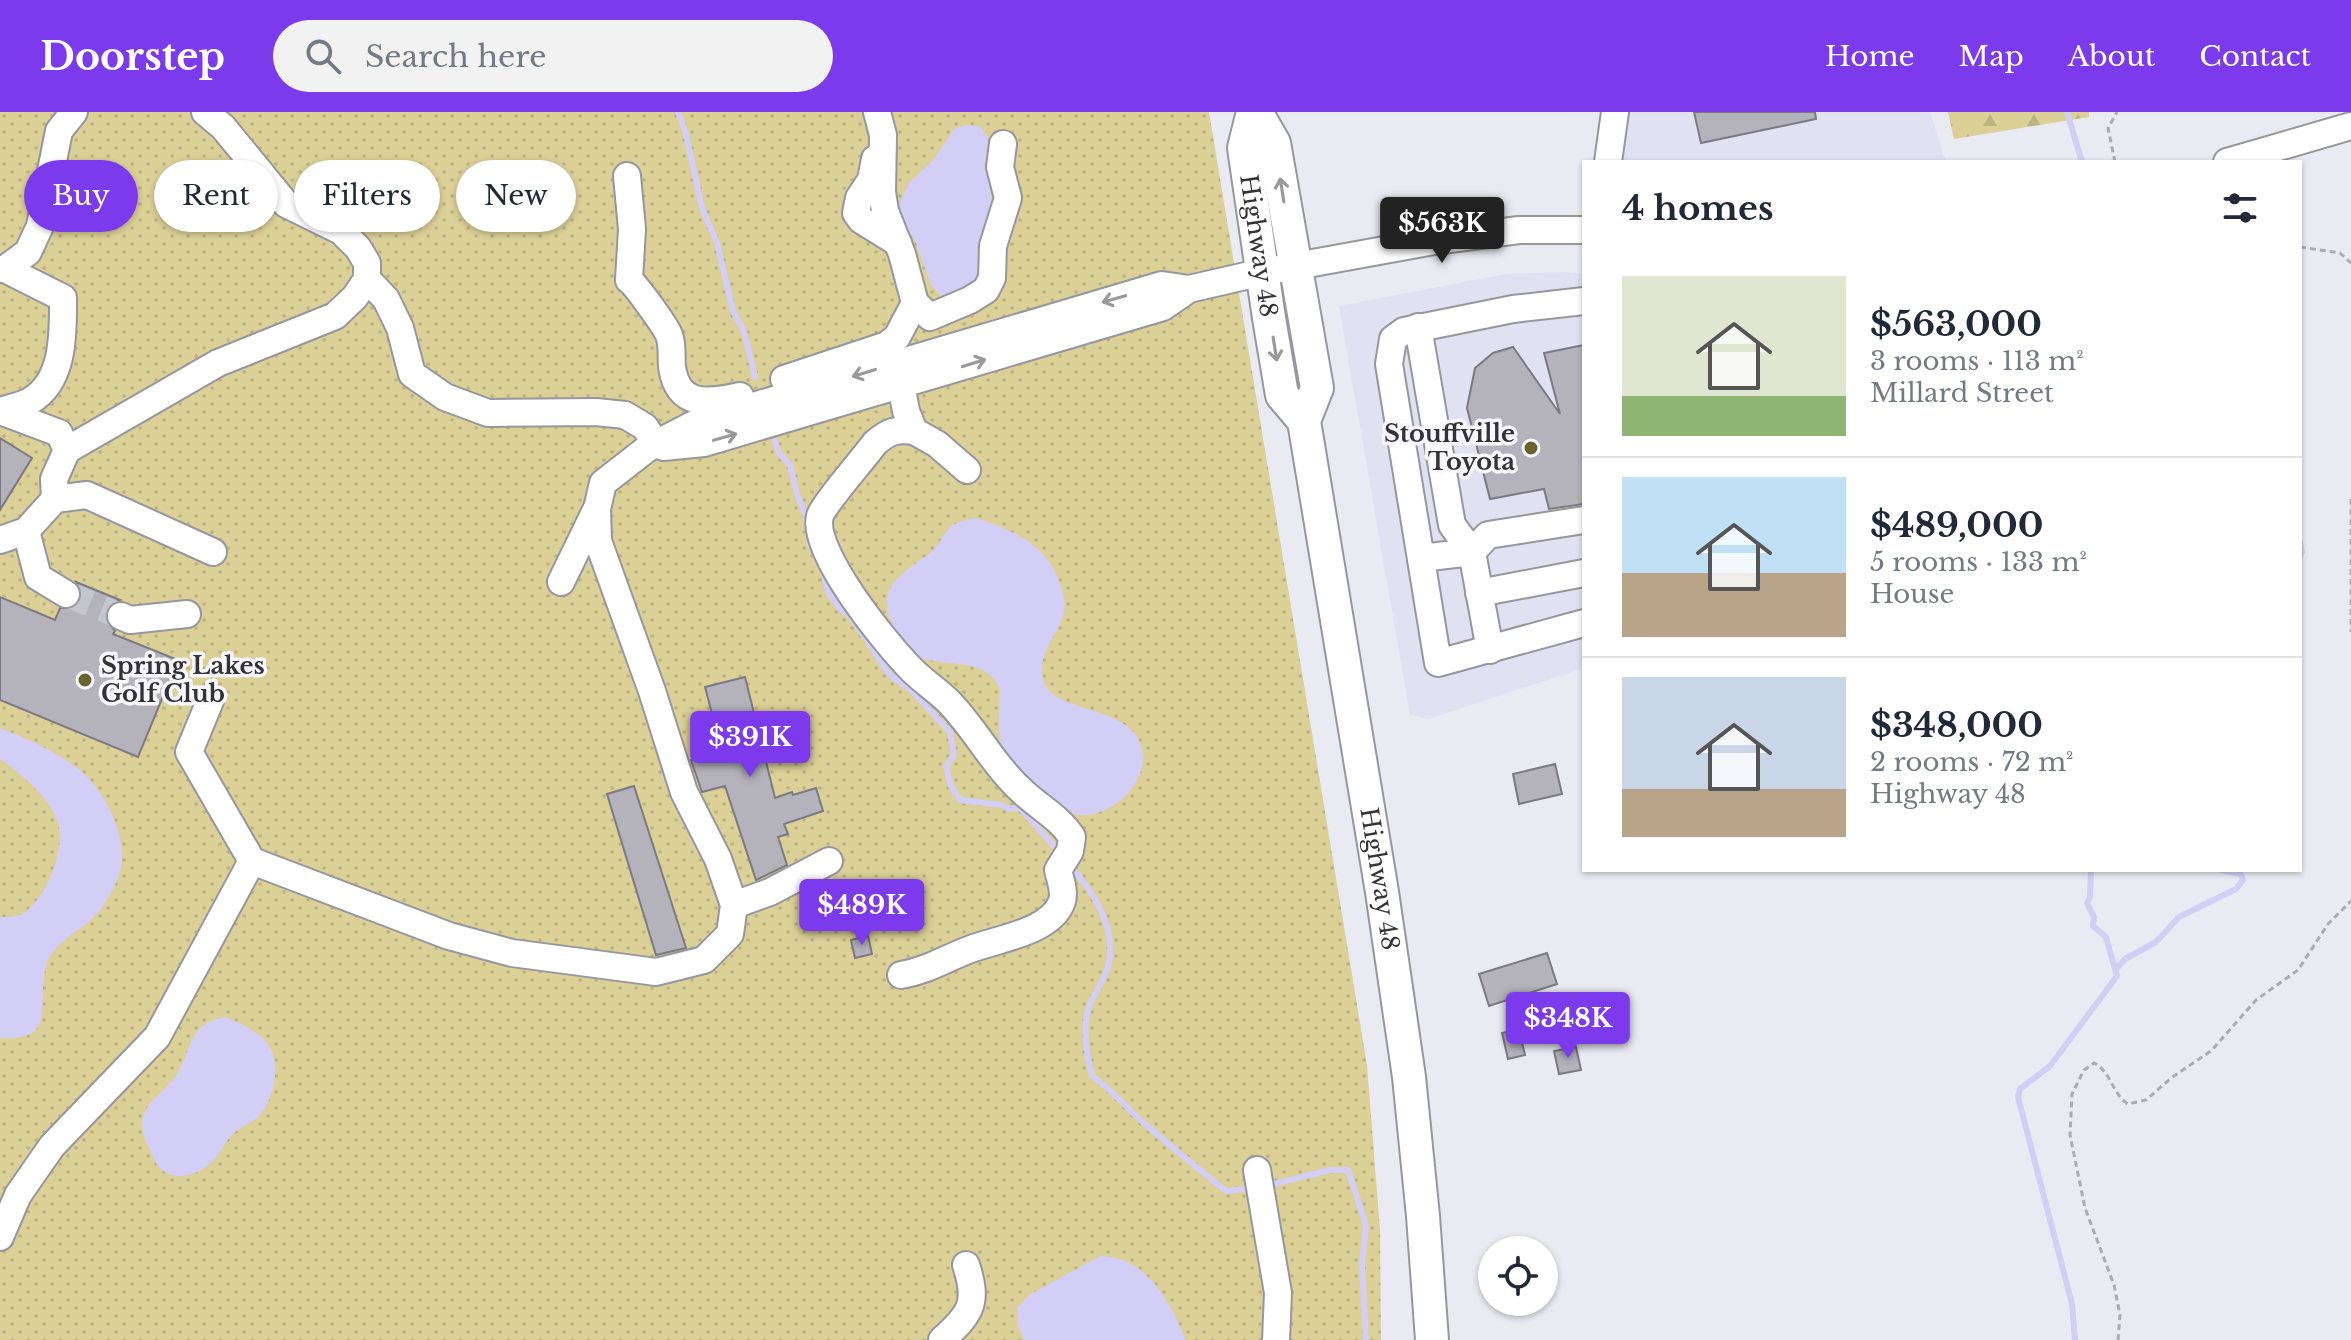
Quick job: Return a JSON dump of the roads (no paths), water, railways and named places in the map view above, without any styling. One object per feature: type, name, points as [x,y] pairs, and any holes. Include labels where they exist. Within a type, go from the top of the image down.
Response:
[{"type":"main road","name":"Highway 48","points":[[1254,112],[1274,143],[1317,388],[1304,421]]},
{"type":"main road","name":"Highway 48","points":[[1254,112],[1244,148],[1282,395],[1304,421],[1382,892],[1409,1077],[1432,1340]]},
{"type":"street","points":[[55,499],[54,479],[67,450],[218,363],[335,316],[355,297],[367,279],[367,263],[358,248],[341,231],[286,204],[223,127],[205,112]]},
{"type":"street","points":[[1608,160],[1615,112]]},
{"type":"street","points":[[2,269],[28,252],[40,226],[65,118]]},
{"type":"street","points":[[879,118],[884,151],[882,192],[885,211],[922,310]]},
{"type":"street","points":[[2234,160],[2351,126]]},
{"type":"street","points":[[627,176],[632,229],[629,280],[639,288],[670,336],[672,369],[686,396],[698,402],[739,396],[887,345],[922,310],[970,300],[986,290],[992,278],[993,246],[1008,198],[1000,167],[1003,144]]},
{"type":"street","points":[[561,582],[597,509],[603,483],[652,446],[704,443],[899,374],[1163,307],[1189,289],[1263,272],[1448,239],[1519,230],[1582,230]]},
{"type":"street","points":[[2,269],[63,298],[62,342],[52,378],[31,401],[0,411],[59,433],[67,450]]},
{"type":"street","points":[[367,279],[386,299],[400,328],[412,374],[445,397],[488,413],[596,412],[625,415],[645,427],[652,446]]},
{"type":"street","points":[[1582,301],[1513,309],[1404,331],[1393,339],[1389,364],[1438,663],[1582,624]]},
{"type":"street","points":[[914,431],[906,411],[897,346],[922,310]]},
{"type":"street","points":[[1418,327],[1452,525],[1472,552],[1490,650]]},
{"type":"street","points":[[901,975],[924,971],[968,949],[1017,938],[1039,924],[1062,902],[1063,890],[1058,870],[1072,837],[1048,811],[1023,792],[987,753],[951,704],[911,669],[845,587],[828,557],[820,532],[820,515],[875,443],[887,433],[897,429],[914,431],[937,444],[967,470]]},
{"type":"street","points":[[0,540],[26,531],[55,499],[87,495],[213,552]]},
{"type":"street","points":[[210,701],[189,752],[252,861],[449,936],[512,953],[656,972],[704,960],[730,934],[734,905],[718,859],[684,792],[652,691],[598,541],[597,509]]},
{"type":"street","points":[[1421,558],[1472,552],[1488,535],[1582,520]]},
{"type":"street","points":[[26,531],[38,577],[66,594]]},
{"type":"street","points":[[1479,593],[1582,573]]},
{"type":"street","points":[[121,616],[130,620],[187,614]]},
{"type":"street","points":[[0,1237],[18,1195],[52,1146],[157,1037],[252,861]]},
{"type":"street","points":[[734,905],[770,892],[829,861]]},
{"type":"street","points":[[1259,1181],[1278,1293],[1276,1340]]},
{"type":"street","points":[[942,1340],[972,1308],[974,1288],[966,1265]]},
{"type":"waterway","points":[[678,112],[686,134],[702,208],[717,243],[733,311],[744,331],[755,377]]},
{"type":"waterway","points":[[2067,112],[2081,160]]},
{"type":"waterway","points":[[775,441],[779,453],[790,465],[806,516],[810,545],[816,556]]},
{"type":"waterway","points":[[823,569],[828,592],[839,608],[851,617],[890,675],[911,690],[950,732],[954,754],[946,767],[951,786],[960,800],[1002,805],[1009,809],[1020,808],[1060,853]]},
{"type":"waterway","points":[[1070,865],[1102,912],[1110,939],[1108,967],[1089,1007],[1086,1023],[1092,1076],[1226,1191],[1254,1188]]},
{"type":"waterway","points":[[2075,1340],[2072,1304],[2018,1097],[2020,1089],[2050,1066],[2117,976],[2106,937],[2093,926],[2094,917],[2087,903],[2091,872]]},
{"type":"waterway","points":[[2116,969],[2125,959],[2156,942],[2179,917],[2236,889],[2243,880],[2241,874],[2231,872]]},
{"type":"waterway","points":[[1265,1186],[1330,1170],[1348,1170],[1366,1225],[1362,1264],[1366,1340]]},
{"type":"tunnel","points":[[66,594],[121,616]]},
{"type":"place","name":"Stouffville Toyota","points":[[1531,448]]},
{"type":"place","name":"Spring Lakes Golf Club","points":[[85,680]]}]
